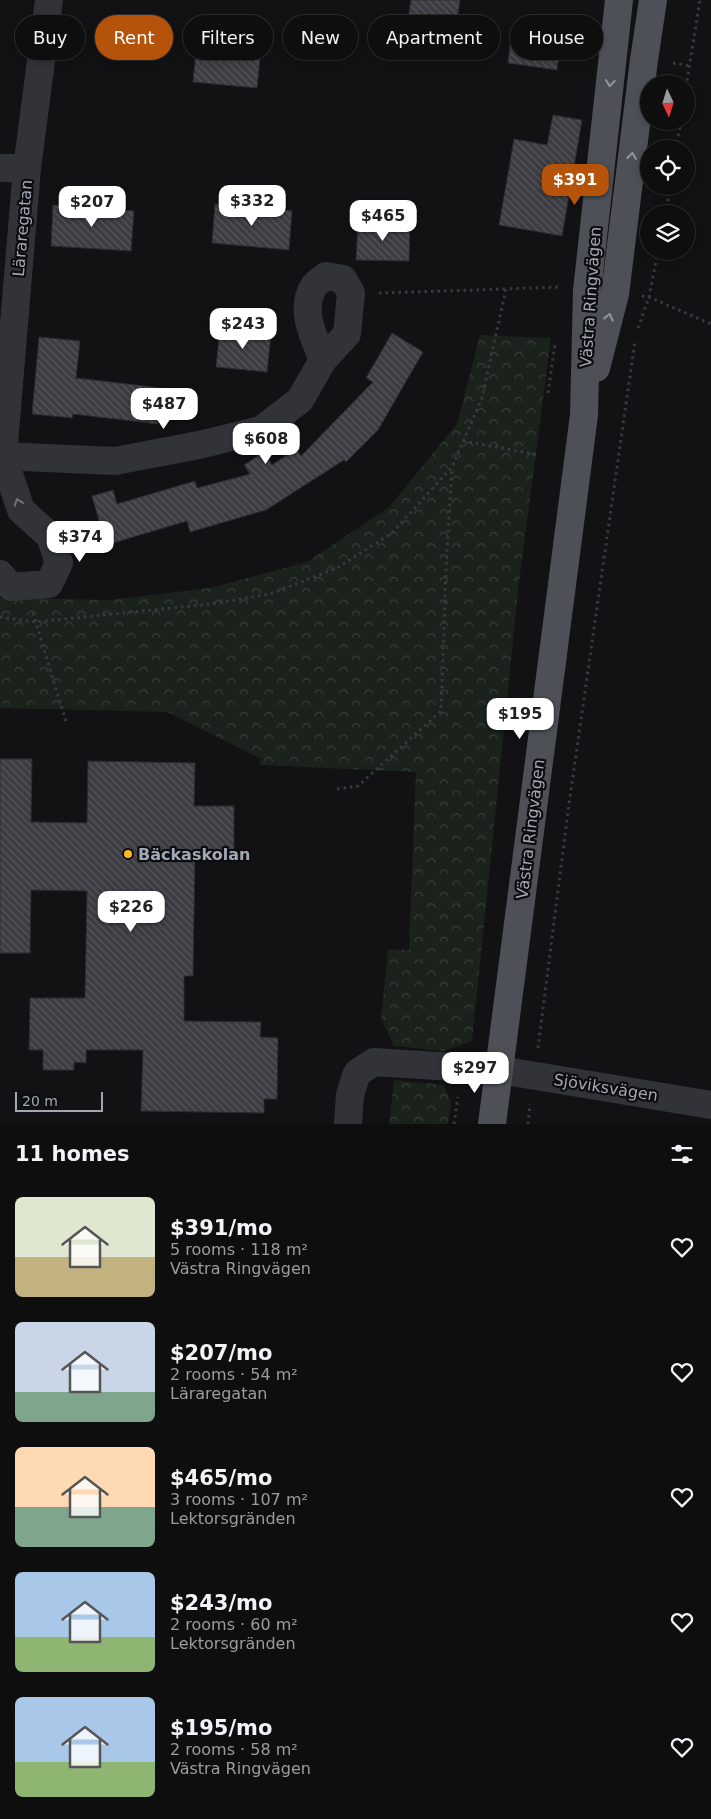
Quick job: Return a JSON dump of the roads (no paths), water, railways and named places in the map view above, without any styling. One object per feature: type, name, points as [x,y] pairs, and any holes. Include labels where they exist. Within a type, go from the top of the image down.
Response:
[{"type":"main road","name":"Västra Ringvägen","points":[[492,1124],[584,415],[587,291],[619,0]]},
{"type":"main road","name":"Västra Ringvägen","points":[[584,415],[615,294],[653,0]]},
{"type":"street","name":"Läraregatan","points":[[0,574],[11,587],[49,584],[59,563],[50,536],[21,510],[1,461],[27,168],[49,0]]},
{"type":"street","points":[[0,168],[27,168]]},
{"type":"street","points":[[1,461],[115,461],[199,445],[261,430],[300,400],[322,360],[347,334],[351,293],[343,279],[326,276],[314,286],[306,307],[309,323],[322,360]]},
{"type":"street","name":"Sjöviksvägen","points":[[348,1124],[350,1095],[357,1073],[374,1062],[500,1070],[711,1104]]},
{"type":"place","name":"Bäckaskolan","points":[[128,854]]}]
